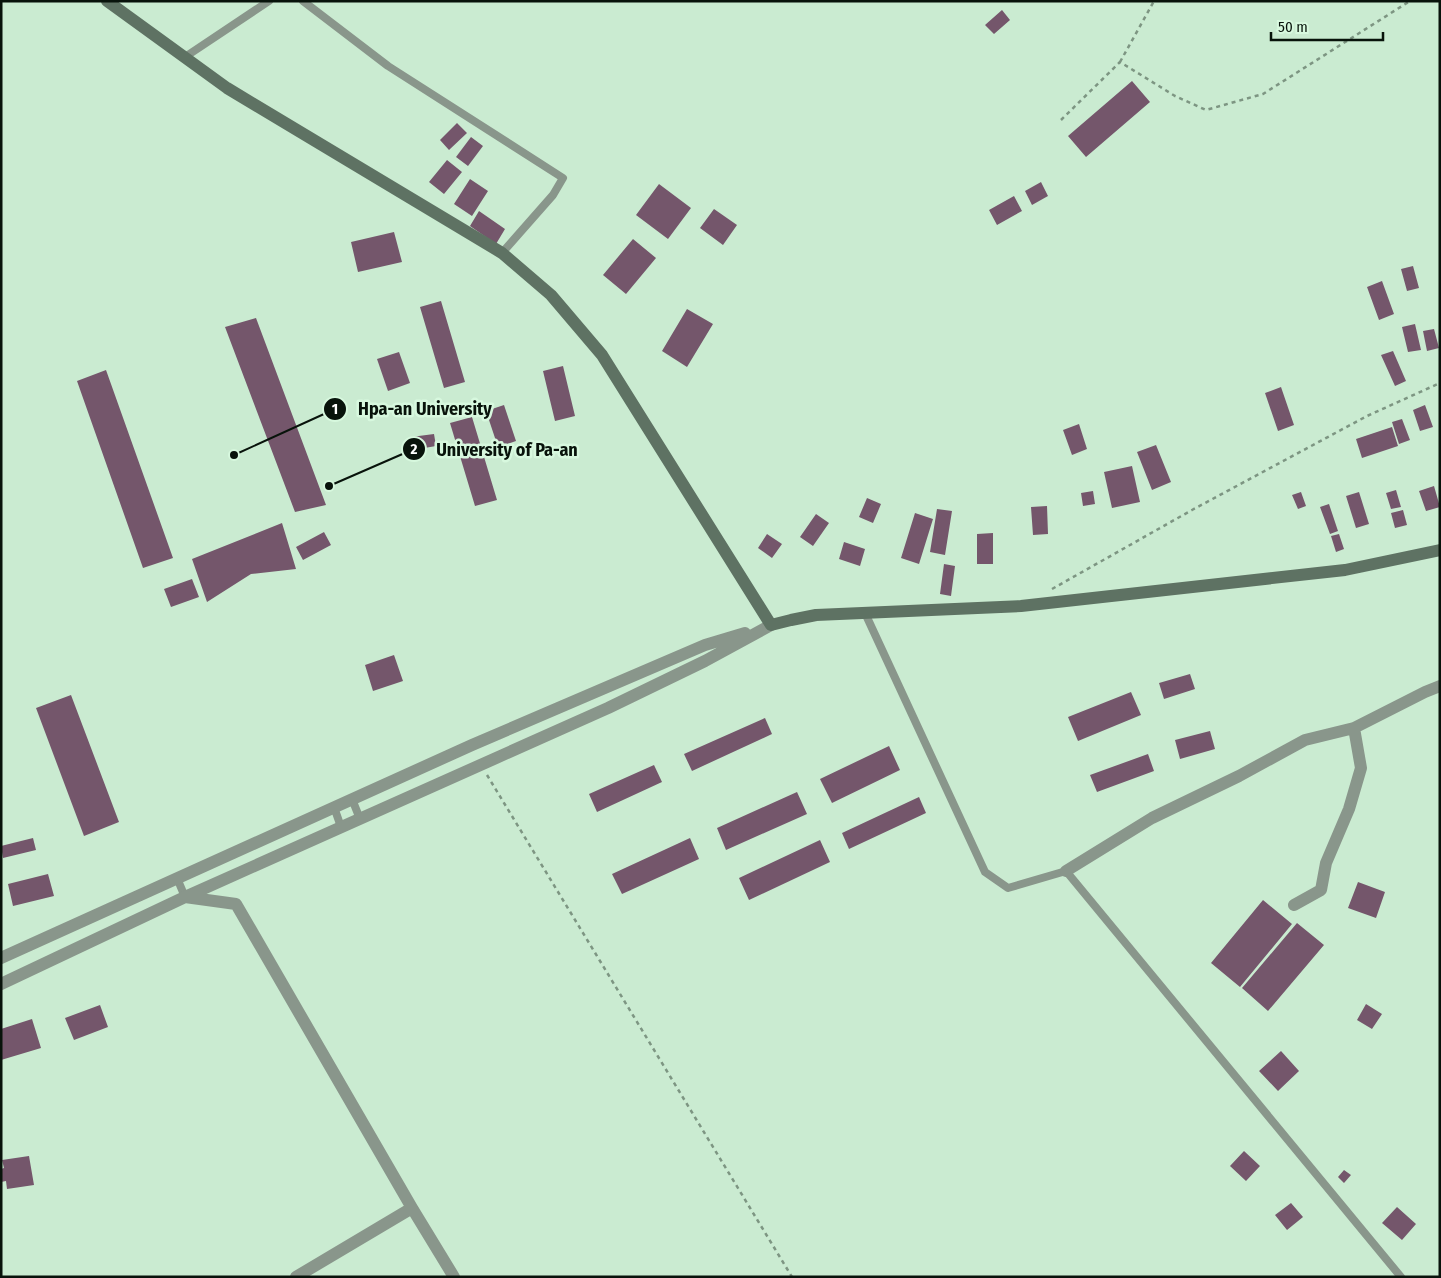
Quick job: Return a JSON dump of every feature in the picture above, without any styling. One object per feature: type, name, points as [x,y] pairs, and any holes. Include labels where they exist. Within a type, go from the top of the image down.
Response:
[{"type":"street","points":[[107,1],[228,88],[502,253],[551,295],[602,355],[771,625]]},
{"type":"street","points":[[1,958],[472,745],[599,690],[705,645],[771,625],[816,615],[1020,606],[1345,570],[1440,550]]},
{"type":"street","points":[[1,984],[185,897],[608,708],[704,661],[771,625]]},
{"type":"street","points":[[1066,871],[1152,818],[1239,776],[1305,740],[1354,728],[1440,686]]},
{"type":"street","points":[[599,690],[608,708]]},
{"type":"street","points":[[1294,904],[1321,890],[1326,863],[1349,809],[1361,768],[1354,728]]},
{"type":"street","points":[[185,897],[236,904],[454,1277]]},
{"type":"street","points":[[40,940],[49,960]]},
{"type":"street","points":[[296,1277],[412,1208]]},
{"type":"lane","points":[[185,57],[269,1]]},
{"type":"lane","points":[[303,1],[388,66],[563,178],[553,195],[502,253]]},
{"type":"lane","points":[[866,613],[985,872],[1008,888],[1066,871],[1401,1277]]},
{"type":"lane","points":[[352,799],[360,819]]},
{"type":"lane","points":[[334,807],[341,827]]},
{"type":"lane","points":[[177,878],[185,897]]},
{"type":"path","points":[[1061,120],[1120,62],[1154,1]]},
{"type":"path","points":[[1120,62],[1175,96],[1206,110],[1263,94],[1410,1]]},
{"type":"path","points":[[1046,592],[1192,510],[1367,416],[1440,383]]},
{"type":"path","points":[[481,766],[792,1277]]},
{"type":"building","points":[[1002,10],[1010,20],[994,34],[985,25]]},
{"type":"building","points":[[1132,81],[1150,102],[1086,157],[1068,136]]},
{"type":"building","points":[[457,123],[467,133],[449,150],[440,140]]},
{"type":"building","points":[[471,137],[483,146],[468,166],[456,157]]},
{"type":"building","points":[[447,160],[462,172],[444,194],[429,182]]},
{"type":"building","points":[[470,179],[488,191],[472,216],[454,204]]},
{"type":"building","points":[[1041,182],[1048,196],[1032,205],[1025,191]]},
{"type":"building","points":[[659,184],[691,208],[668,239],[636,215]]},
{"type":"building","points":[[1014,196],[1022,211],[997,225],[989,210]]},
{"type":"building","points":[[714,209],[737,225],[723,245],[700,228]]},
{"type":"building","points":[[479,211],[505,229],[496,244],[470,226]]},
{"type":"building","points":[[394,232],[402,262],[358,272],[351,242]]},
{"type":"building","points":[[633,239],[656,258],[626,294],[603,275]]},
{"type":"building","points":[[1413,266],[1419,288],[1407,291],[1401,269]]},
{"type":"building","points":[[1382,281],[1394,314],[1379,320],[1367,287]]},
{"type":"building","points":[[441,301],[465,382],[444,388],[420,307]]},
{"type":"building","points":[[687,309],[713,324],[687,367],[662,351]]},
{"type":"building","points":[[256,318],[326,505],[295,512],[225,327]]},
{"type":"building","points":[[1415,324],[1421,350],[1408,352],[1402,327]]},
{"type":"building","points":[[1434,329],[1439,348],[1427,351],[1423,331]]},
{"type":"building","points":[[1393,351],[1406,381],[1395,386],[1381,355]]},
{"type":"building","points":[[399,352],[410,383],[388,391],[377,359]]},
{"type":"building","points":[[563,366],[575,416],[555,421],[543,371]]},
{"type":"building","points":[[106,370],[173,558],[143,568],[77,381]]},
{"type":"building","points":[[1281,387],[1294,425],[1278,431],[1265,393]]},
{"type":"building","points":[[504,405],[516,441],[498,447],[486,411]]},
{"type":"building","points":[[1425,405],[1433,427],[1420,431],[1413,410]]},
{"type":"building","points":[[472,417],[497,500],[475,506],[450,423]]},
{"type":"building","points":[[1402,419],[1410,440],[1399,444],[1392,422]]},
{"type":"building","points":[[1079,424],[1087,449],[1072,455],[1063,430]]},
{"type":"building","points":[[1392,427],[1398,446],[1362,458],[1356,439]]},
{"type":"building","points":[[434,434],[436,446],[413,450],[411,437]]},
{"type":"building","points":[[1156,445],[1171,482],[1152,490],[1137,452]]},
{"type":"building","points":[[1132,466],[1140,502],[1112,508],[1104,472]]},
{"type":"building","points":[[1434,486],[1440,507],[1426,511],[1419,491]]},
{"type":"building","points":[[1396,490],[1401,507],[1391,509],[1386,493]]},
{"type":"building","points":[[1093,491],[1095,504],[1083,506],[1081,493]]},
{"type":"building","points":[[1301,492],[1306,506],[1298,509],[1292,495]]},
{"type":"building","points":[[1359,492],[1369,524],[1356,528],[1346,496]]},
{"type":"building","points":[[867,498],[881,504],[873,523],[859,517]]},
{"type":"building","points":[[1329,504],[1338,531],[1330,534],[1320,507]]},
{"type":"building","points":[[1047,506],[1048,534],[1033,535],[1031,507]]},
{"type":"building","points":[[937,509],[952,511],[945,555],[930,552]]},
{"type":"building","points":[[1403,510],[1407,525],[1395,528],[1391,513]]},
{"type":"building","points":[[915,513],[933,519],[919,564],[901,558]]},
{"type":"building","points":[[816,514],[829,523],[813,546],[800,537]]},
{"type":"building","points":[[282,523],[296,569],[251,574],[207,602],[192,559]]},
{"type":"building","points":[[324,532],[331,545],[303,560],[296,547]]},
{"type":"building","points":[[993,533],[993,564],[977,564],[977,534]]},
{"type":"building","points":[[767,534],[782,544],[772,558],[758,548]]},
{"type":"building","points":[[1339,534],[1344,549],[1336,552],[1331,536]]},
{"type":"building","points":[[844,542],[865,549],[860,566],[839,559]]},
{"type":"building","points":[[944,564],[955,566],[951,596],[940,594]]},
{"type":"building","points":[[192,579],[199,597],[171,607],[164,589]]},
{"type":"building","points":[[394,655],[403,681],[373,691],[365,665]]},
{"type":"building","points":[[1190,674],[1195,689],[1164,699],[1159,683]]},
{"type":"building","points":[[1131,692],[1141,715],[1078,741],[1068,717]]},
{"type":"building","points":[[71,695],[119,822],[84,836],[36,708]]},
{"type":"building","points":[[765,718],[772,734],[692,771],[684,754]]},
{"type":"building","points":[[1210,731],[1215,749],[1180,759],[1175,740]]},
{"type":"building","points":[[889,746],[900,770],[832,803],[820,779]]},
{"type":"building","points":[[1148,754],[1154,771],[1097,792],[1090,775]]},
{"type":"building","points":[[654,765],[662,782],[597,812],[589,794]]},
{"type":"building","points":[[797,792],[807,814],[726,850],[717,828]]},
{"type":"building","points":[[919,797],[926,813],[849,849],[842,833]]},
{"type":"building","points":[[33,838],[36,850],[3,858],[1,846]]},
{"type":"building","points":[[690,838],[699,859],[622,894],[612,874]]},
{"type":"building","points":[[820,840],[830,862],[749,900],[739,878]]},
{"type":"building","points":[[48,874],[54,896],[13,906],[8,884]]},
{"type":"building","points":[[1358,882],[1385,892],[1376,918],[1348,908]]},
{"type":"building","points":[[1263,900],[1292,924],[1240,987],[1211,963]]},
{"type":"building","points":[[1297,923],[1324,945],[1268,1011],[1242,988]]},
{"type":"building","points":[[1366,1004],[1382,1014],[1372,1029],[1357,1020]]},
{"type":"building","points":[[100,1005],[108,1027],[74,1040],[65,1018]]},
{"type":"building","points":[[32,1019],[41,1048],[1,1060],[1,1029]]},
{"type":"building","points":[[1281,1051],[1299,1071],[1278,1091],[1259,1071]]},
{"type":"building","points":[[1244,1151],[1260,1166],[1246,1181],[1230,1166]]},
{"type":"building","points":[[29,1156],[34,1185],[7,1189],[6,1181],[1,1182],[1,1169],[4,1168],[2,1160]]},
{"type":"building","points":[[1344,1170],[1351,1175],[1344,1183],[1338,1177]]},
{"type":"building","points":[[1291,1203],[1303,1217],[1287,1230],[1275,1215]]},
{"type":"building","points":[[1397,1207],[1416,1224],[1402,1240],[1382,1223]]},
{"type":"place","name":"Hpa-an University","points":[[234,455]]},
{"type":"place","name":"University of Pa-an","points":[[329,486]]}]
